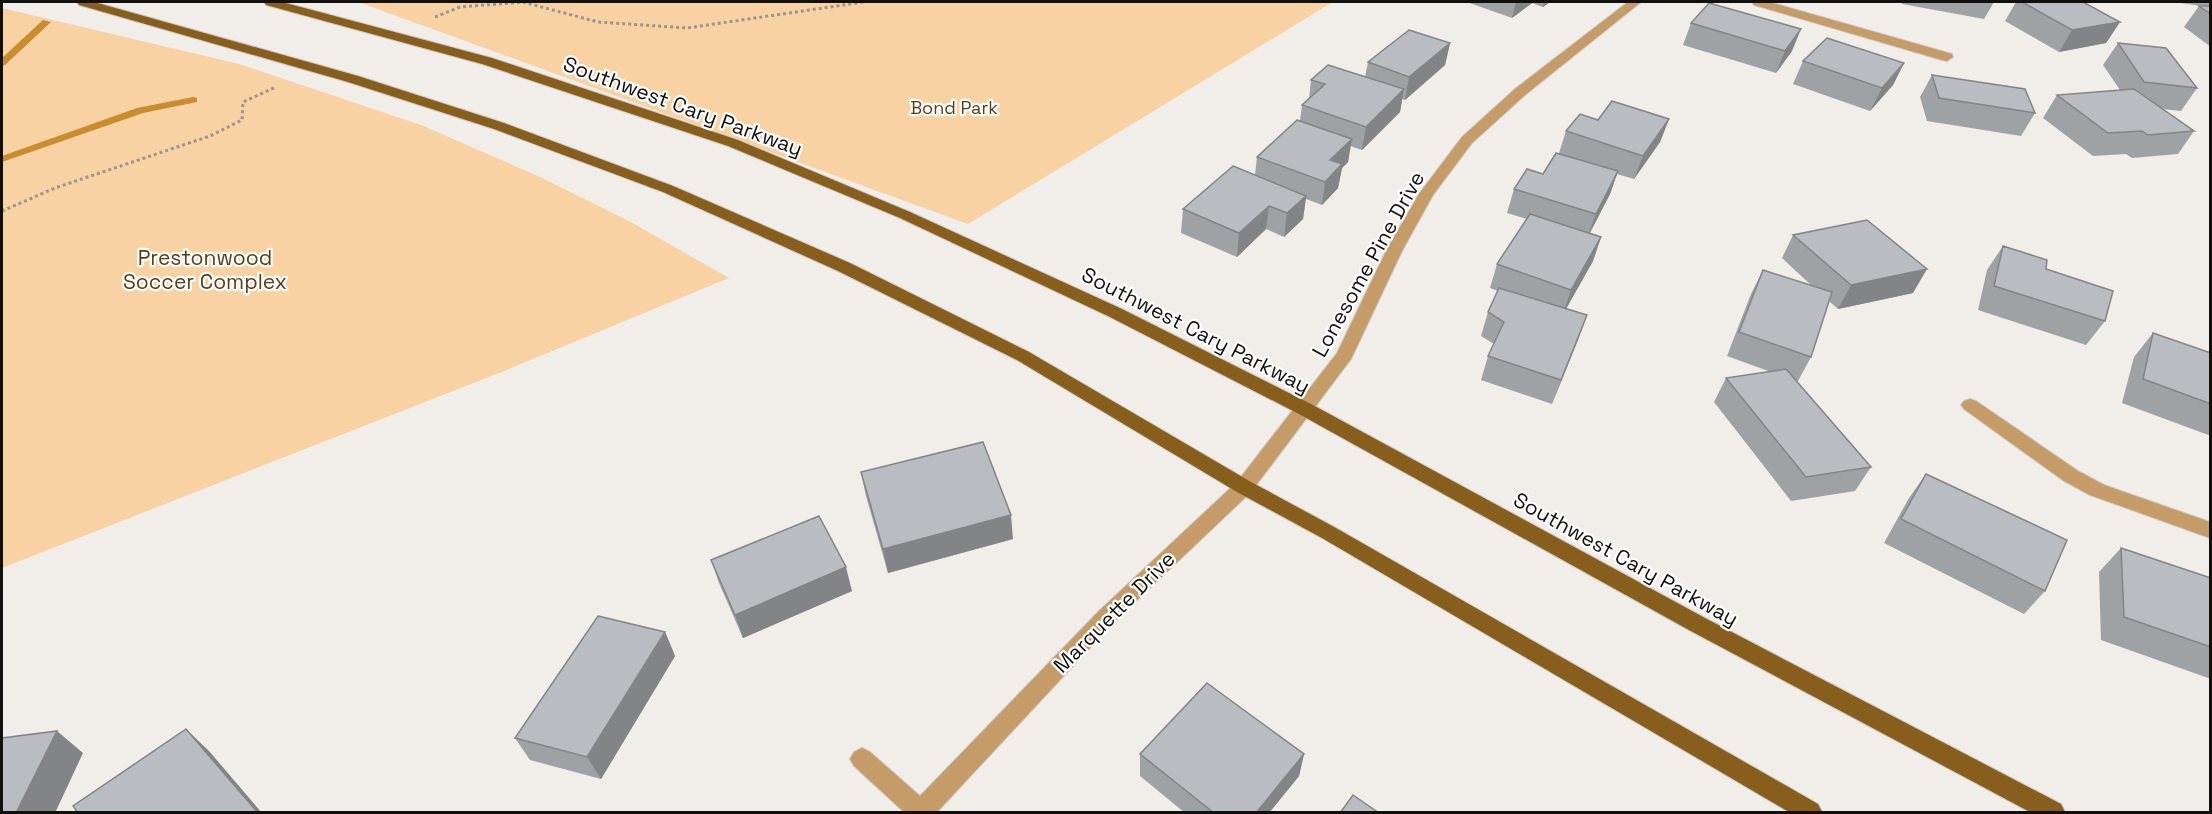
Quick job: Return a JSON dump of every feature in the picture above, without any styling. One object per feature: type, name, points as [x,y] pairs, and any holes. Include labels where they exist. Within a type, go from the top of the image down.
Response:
[{"type":"main road","points":[[83,2],[364,82],[499,126],[668,189],[844,267],[1023,356],[1244,487],[1329,533],[1810,813]]},
{"type":"main road","name":"Southwest Cary Parkway","points":[[270,2],[487,61],[733,143],[905,215],[1105,308],[1305,409],[1697,624],[2053,813]]},
{"type":"street","name":"Lonesome Pine Drive","points":[[1305,409],[1345,355],[1395,249],[1426,194],[1467,140],[1520,92],[1635,2]]},
{"type":"street","points":[[1758,2],[1947,57]]},
{"type":"street","points":[[1970,405],[2071,476],[2097,490],[2211,530]]},
{"type":"street","name":"Marquette Drive","points":[[862,759],[921,812],[1106,617],[1244,487],[1305,409]]},
{"type":"path","points":[[435,17],[460,7],[523,2],[597,22],[687,28],[864,2]]},
{"type":"path","points":[[2,211],[55,188],[210,136],[242,120],[243,102],[282,84]]},
{"type":"green space","name":"Bond Park","points":[[358,2],[1333,2],[968,224]]},
{"type":"green space","name":"Prestonwood Soccer Complex","points":[[2,8],[239,64],[421,125],[538,176],[629,221],[729,278],[504,371],[2,568]]},
{"type":"building","points":[[2022,2],[2083,2],[2120,22],[2072,30]]},
{"type":"building","points":[[1709,3],[1801,29],[1785,51],[1691,23]]},
{"type":"building","points":[[2199,6],[2211,6],[2211,14]]},
{"type":"building","points":[[1409,30],[1450,43],[1409,77],[1368,62]]},
{"type":"building","points":[[1827,38],[1904,63],[1882,88],[1803,61]]},
{"type":"building","points":[[2118,43],[2166,48],[2197,88],[2144,82]]},
{"type":"building","points":[[1328,65],[1404,89],[1366,127],[1302,105],[1325,84],[1311,80]]},
{"type":"building","points":[[1932,75],[2025,89],[2035,113],[1939,98]]},
{"type":"building","points":[[2134,89],[2194,131],[2148,135],[2142,131],[2108,133],[2057,95]]},
{"type":"building","points":[[1612,101],[1669,119],[1643,156],[1566,131],[1580,114],[1598,120]]},
{"type":"building","points":[[1297,120],[1352,139],[1330,160],[1342,164],[1325,182],[1257,157]]},
{"type":"building","points":[[1556,153],[1618,171],[1596,214],[1514,189],[1527,169],[1543,174]]},
{"type":"building","points":[[1233,166],[1306,196],[1287,213],[1269,206],[1239,233],[1183,209]]},
{"type":"building","points":[[1530,214],[1601,237],[1571,290],[1497,264]]},
{"type":"building","points":[[1867,220],[1927,269],[1851,285],[1793,235]]},
{"type":"building","points":[[2003,246],[2047,260],[2046,269],[2113,291],[2105,321],[1994,286]]},
{"type":"building","points":[[1763,270],[1832,292],[1811,357],[1739,332]]},
{"type":"building","points":[[1499,288],[1587,315],[1561,380],[1488,356],[1504,322],[1488,312]]},
{"type":"building","points":[[2153,333],[2211,353],[2211,404],[2143,379]]},
{"type":"building","points":[[1786,369],[1871,467],[1806,477],[1726,378]]},
{"type":"building","points":[[983,442],[1011,515],[883,549],[861,472]]},
{"type":"building","points":[[1926,474],[2067,540],[2045,591],[1901,519]]},
{"type":"building","points":[[819,516],[846,567],[735,615],[711,560]]},
{"type":"building","points":[[2121,548],[2211,578],[2211,647],[2124,617]]},
{"type":"building","points":[[598,616],[665,632],[587,757],[515,738]]},
{"type":"building","points":[[1207,683],[1304,754],[1256,813],[1214,813],[1140,754]]},
{"type":"building","points":[[186,729],[258,813],[78,813],[73,806]]},
{"type":"building","points":[[57,731],[16,813],[2,813],[2,738]]},
{"type":"building","points":[[1353,795],[1379,813],[1340,813]]},
{"type":"waterway","points":[[2,63],[46,22]]},
{"type":"waterway","points":[[2,159],[141,110],[193,100]]}]
